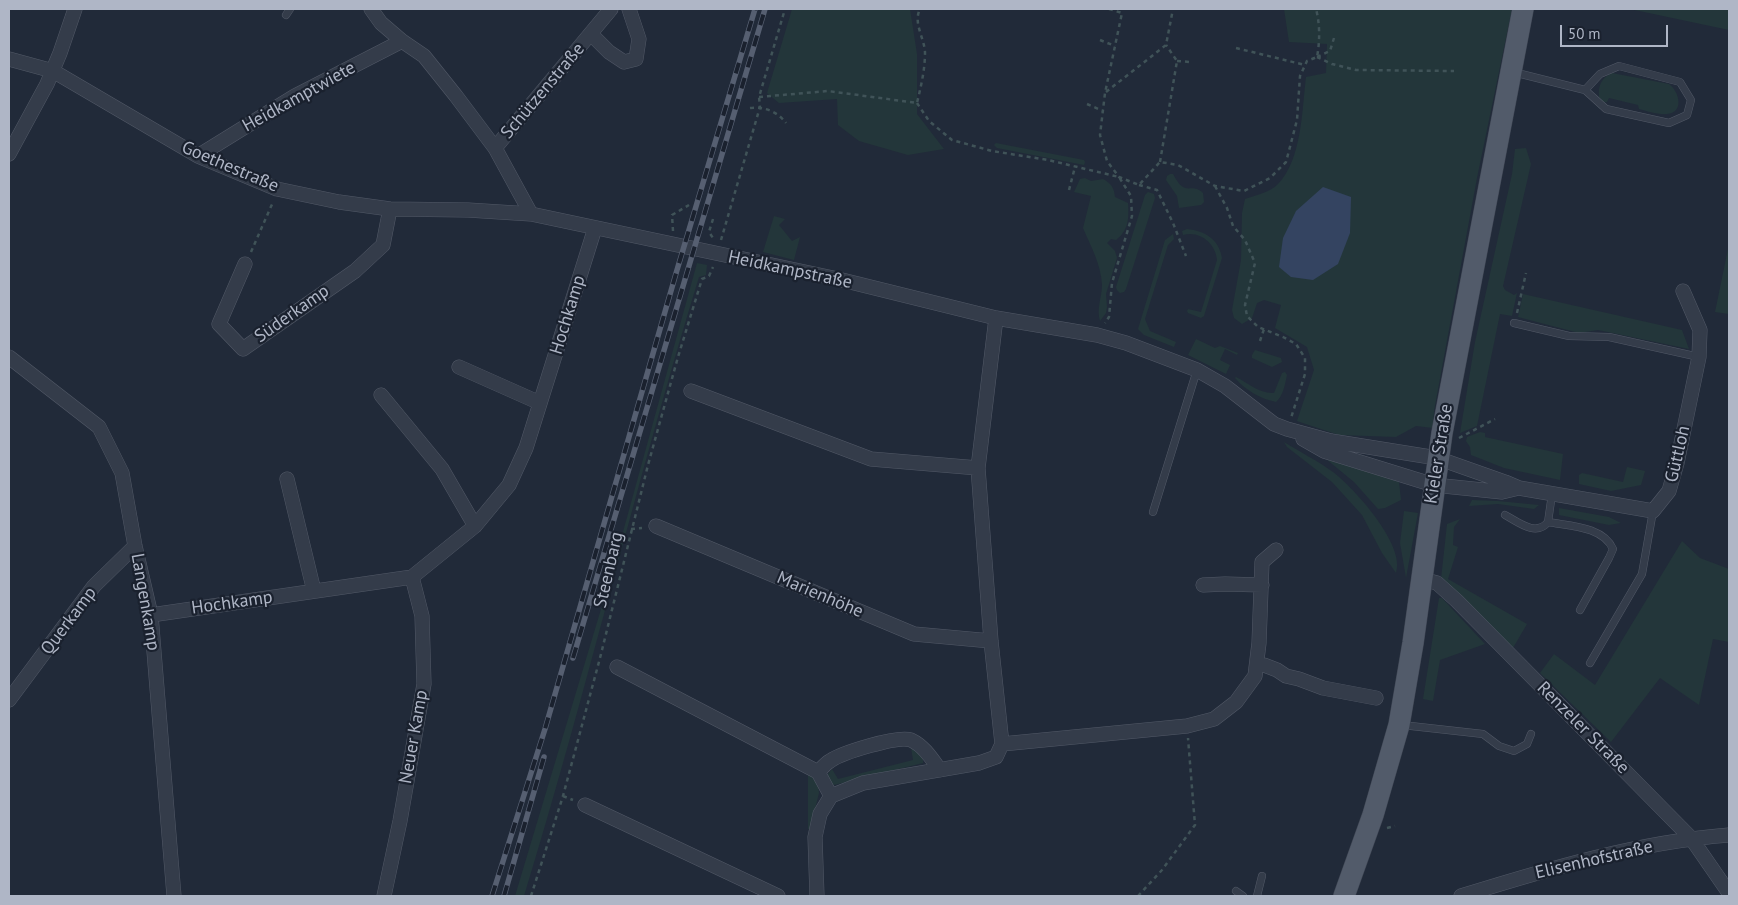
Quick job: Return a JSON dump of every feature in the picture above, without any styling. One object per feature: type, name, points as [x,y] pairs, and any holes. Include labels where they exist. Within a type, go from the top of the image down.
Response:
[{"type":"main road","name":"Kieler Straße","points":[[1344,896],[1373,815],[1399,724],[1422,578],[1437,458],[1523,9]]},
{"type":"street","points":[[9,154],[53,72],[75,9]]},
{"type":"street","points":[[371,9],[381,23],[424,56],[456,96],[495,148],[531,214]]},
{"type":"street","name":"Schützenstraße","points":[[495,148],[611,9]]},
{"type":"street","name":"Schützenstraße","points":[[591,34],[609,52],[624,62],[636,59],[639,39],[629,9]]},
{"type":"street","name":"Heidkamptwiete","points":[[198,156],[295,96],[402,41]]},
{"type":"street","name":"Goethestraße","points":[[9,59],[53,72],[198,156],[277,189],[339,202],[390,209],[468,210],[531,214]]},
{"type":"street","name":"Süderkamp","points":[[245,264],[219,324],[243,349],[355,271],[384,245],[390,209]]},
{"type":"street","name":"Heidkampstraße","points":[[531,214],[695,248],[718,251],[996,318],[1097,335],[1126,343],[1197,370],[1226,386],[1274,424],[1287,429],[1331,441],[1437,458]]},
{"type":"street","name":"Hochkamp","points":[[151,615],[412,577],[475,526],[509,485],[526,448],[596,228]]},
{"type":"street","name":"Güttloh","points":[[1653,511],[1669,491],[1677,463],[1699,357],[1700,330],[1683,291]]},
{"type":"street","points":[[817,896],[815,837],[820,814],[831,796],[863,783],[979,763],[996,757],[1002,744],[990,641],[978,468],[996,318]]},
{"type":"street","name":"Langenkamp","points":[[9,357],[99,427],[122,472],[135,546],[151,615],[174,896]]},
{"type":"street","points":[[458,367],[540,403]]},
{"type":"street","points":[[691,391],[871,459],[978,468]]},
{"type":"street","points":[[381,395],[442,468],[475,526]]},
{"type":"street","name":"Heidkampstraße","points":[[1287,429],[1324,451],[1434,485]]},
{"type":"street","points":[[1437,458],[1519,488],[1653,511]]},
{"type":"street","points":[[288,479],[314,591]]},
{"type":"street","points":[[1434,485],[1502,492],[1519,488]]},
{"type":"street","name":"Marienhöhe","points":[[656,526],[914,634],[990,641]]},
{"type":"street","name":"Querkamp","points":[[9,700],[94,586],[135,546]]},
{"type":"street","points":[[1002,744],[1187,726],[1214,719],[1236,702],[1255,676],[1262,562],[1276,550]]},
{"type":"street","name":"Neuer Kamp","points":[[384,896],[400,821],[424,684],[422,616],[412,577]]},
{"type":"street","name":"Renzeler Straße","points":[[1422,578],[1437,583],[1457,601],[1691,838],[1729,893]]},
{"type":"street","points":[[1203,585],[1262,586]]},
{"type":"street","points":[[1257,665],[1264,665],[1286,676],[1299,678],[1324,688],[1376,698]]},
{"type":"street","points":[[617,667],[818,772],[831,796]]},
{"type":"street","points":[[818,772],[829,761],[839,756],[890,740],[910,740],[924,749],[940,770]]},
{"type":"street","points":[[585,805],[778,896]]},
{"type":"street","name":"Elisenhofstraße","points":[[1461,896],[1515,879],[1602,856],[1691,838],[1729,835]]},
{"type":"lane","points":[[1510,71],[1585,90],[1606,108],[1669,123],[1687,115],[1691,100],[1680,82],[1619,66],[1600,74],[1585,90]]},
{"type":"lane","points":[[1514,323],[1569,336],[1609,337],[1699,357]]},
{"type":"lane","points":[[1154,512],[1197,370]]},
{"type":"lane","points":[[1505,515],[1533,529],[1540,529],[1548,522],[1552,494]]},
{"type":"lane","points":[[1590,663],[1642,574],[1653,511]]},
{"type":"lane","points":[[1548,522],[1600,533],[1610,541],[1613,549],[1580,610]]},
{"type":"lane","points":[[1399,724],[1483,734],[1499,746],[1514,751],[1527,744],[1531,734]]},
{"type":"lane","points":[[1257,896],[1262,876]]},
{"type":"lane","points":[[1236,892],[1243,896]]},
{"type":"path","points":[[760,107],[759,97],[785,9]]},
{"type":"path","points":[[920,9],[918,11],[918,26],[925,49],[924,72],[917,103],[929,122],[952,140],[992,151],[1048,160],[1118,177],[1157,190],[1174,223],[1186,256]]},
{"type":"path","points":[[1109,9],[1122,12]]},
{"type":"path","points":[[1118,9],[1122,12]]},
{"type":"path","points":[[1105,93],[1166,44],[1173,9]]},
{"type":"path","points":[[1316,9],[1320,36],[1317,57]]},
{"type":"path","points":[[1097,335],[1109,317],[1112,283],[1132,216],[1131,196],[1107,161],[1100,135],[1105,93],[1122,12]]},
{"type":"path","points":[[1160,162],[1178,165],[1215,186],[1244,191],[1270,178],[1286,162],[1297,120],[1300,76],[1305,65],[1307,61],[1330,51],[1334,38]]},
{"type":"path","points":[[1100,40],[1115,46]]},
{"type":"path","points":[[1139,185],[1160,162],[1177,62],[1166,44]]},
{"type":"path","points":[[1236,48],[1305,65]]},
{"type":"path","points":[[1317,57],[1332,64],[1356,70],[1454,71]]},
{"type":"path","points":[[1177,62],[1190,62]]},
{"type":"path","points":[[759,97],[828,92],[917,103]]},
{"type":"path","points":[[1087,104],[1103,111]]},
{"type":"path","points":[[750,108],[760,107],[779,114],[786,123]]},
{"type":"path","name":"Steenbarg","points":[[530,896],[566,786],[678,357],[702,279],[709,276],[718,251],[760,107]]},
{"type":"path","points":[[1069,190],[1075,167]]},
{"type":"path","points":[[1215,186],[1234,226],[1245,240],[1255,263],[1245,305],[1247,316],[1258,327],[1296,344],[1305,358],[1305,374],[1287,429]]},
{"type":"path","points":[[245,264],[272,205],[277,189]]},
{"type":"path","points":[[674,236],[672,215],[689,205]]},
{"type":"path","points":[[713,219],[709,232],[718,251]]},
{"type":"path","points":[[1514,323],[1526,273]]},
{"type":"path","points":[[1260,341],[1264,329]]},
{"type":"path","points":[[1460,438],[1495,419]]},
{"type":"path","points":[[1138,896],[1162,870],[1195,825],[1187,726]]},
{"type":"green space","points":[[792,9],[910,9],[917,54],[917,114],[944,149],[908,155],[859,141],[838,125],[837,99],[779,103],[767,93]]},
{"type":"green space","points":[[1284,9],[1512,9],[1477,178],[1434,411],[1433,428],[1416,426],[1396,437],[1339,435],[1297,421],[1314,370],[1307,347],[1275,328],[1281,305],[1264,300],[1257,303],[1252,318],[1242,324],[1234,318],[1232,310],[1241,260],[1242,213],[1245,199],[1270,190],[1285,175],[1296,149],[1302,119],[1306,77],[1326,73],[1327,44],[1289,42]]},
{"type":"green space","points":[[1630,9],[1729,9],[1729,30]]},
{"type":"green space","points":[[1612,73],[1669,84],[1678,97],[1676,110],[1672,113],[1660,114],[1639,109],[1638,105],[1609,98],[1607,102],[1603,102],[1599,97],[1599,89],[1605,77]]},
{"type":"green space","points":[[996,143],[1084,160],[1085,162],[1084,165],[997,148],[994,145]]},
{"type":"green space","points":[[1526,148],[1531,164],[1503,286],[1505,290],[1514,295],[1517,293],[1512,316],[1500,314],[1477,426],[1460,433],[1475,342],[1512,174],[1515,149]]},
{"type":"green space","points":[[1170,174],[1173,174],[1181,186],[1195,188],[1203,193],[1204,202],[1201,205],[1179,208],[1177,196],[1166,180]]},
{"type":"green space","points":[[1085,178],[1091,181],[1103,179],[1112,186],[1115,197],[1128,203],[1128,219],[1124,232],[1116,240],[1111,239],[1107,243],[1115,251],[1117,258],[1106,294],[1106,313],[1100,321],[1102,285],[1100,270],[1083,228],[1091,196],[1074,192],[1080,179]]},
{"type":"green space","points":[[1148,192],[1154,194],[1155,198],[1126,289],[1120,293],[1116,287],[1145,195]]},
{"type":"green space","points":[[774,216],[785,219],[779,225],[792,241],[800,237],[794,260],[763,252]]},
{"type":"green space","points":[[1187,229],[1210,237],[1218,246],[1222,258],[1204,316],[1201,318],[1187,311],[1188,309],[1201,312],[1217,260],[1214,249],[1201,236],[1183,235],[1182,231]]},
{"type":"green space","points":[[1173,234],[1174,239],[1168,245],[1145,319],[1150,331],[1176,342],[1174,347],[1144,335],[1138,329],[1165,240]]},
{"type":"green space","points":[[1729,244],[1729,314],[1715,312]]},
{"type":"green space","points":[[697,263],[707,265],[706,275],[699,277],[676,354],[569,742],[524,896],[515,896],[610,579]]},
{"type":"green space","points":[[1523,294],[1682,330],[1689,349],[1598,330],[1579,333],[1518,317]]},
{"type":"green space","points":[[1196,339],[1215,348],[1220,346],[1238,353],[1237,355],[1225,349],[1220,360],[1230,365],[1226,374],[1188,355]]},
{"type":"green space","points":[[1255,350],[1281,358],[1282,362],[1272,367],[1252,358]]},
{"type":"green space","points":[[1285,372],[1287,375],[1284,386],[1276,402],[1254,393],[1235,378],[1259,390],[1274,393],[1282,373]]},
{"type":"green space","points":[[1480,432],[1485,433],[1485,437],[1563,454],[1560,480],[1504,468],[1471,455],[1470,447],[1466,441],[1467,437]]},
{"type":"green space","points":[[1284,442],[1333,472],[1365,504],[1386,533],[1393,548],[1397,561],[1396,573],[1382,553],[1362,515],[1332,482],[1287,447]]},
{"type":"green space","points":[[1326,459],[1399,482],[1401,500],[1385,508],[1378,509],[1354,482]]},
{"type":"green space","points":[[1627,467],[1645,471],[1641,485],[1611,491],[1579,484],[1579,475],[1582,473],[1623,482]]},
{"type":"green space","points":[[1472,500],[1539,505],[1534,509],[1498,504],[1469,506]]},
{"type":"green space","points":[[1559,508],[1609,517],[1621,523],[1609,525],[1559,515]]},
{"type":"green space","points":[[1404,511],[1418,513],[1406,578],[1400,543]]},
{"type":"green space","points":[[1460,519],[1454,527],[1453,545],[1458,547],[1448,579],[1527,624],[1513,648],[1441,579],[1447,524]]},
{"type":"green space","points":[[1682,541],[1700,558],[1729,569],[1729,642],[1713,639],[1699,705],[1660,678],[1611,742],[1540,673],[1554,654],[1595,685]]},
{"type":"green space","points":[[1439,598],[1442,598],[1485,644],[1440,660],[1433,701],[1423,699]]},
{"type":"green space","points":[[911,748],[923,756],[923,763],[834,785],[830,784],[827,775],[832,769],[838,779],[913,760]]},
{"type":"green space","points":[[808,774],[812,774],[818,783],[819,793],[810,829],[808,829]]},
{"type":"water","points":[[1323,187],[1351,197],[1350,233],[1338,264],[1313,280],[1291,277],[1279,267],[1283,238],[1296,211]]},
{"type":"railway","points":[[492,896],[545,729],[677,270],[755,9]]},
{"type":"railway","points":[[573,658],[765,9]]},
{"type":"railway","points":[[504,896],[544,757]]}]
